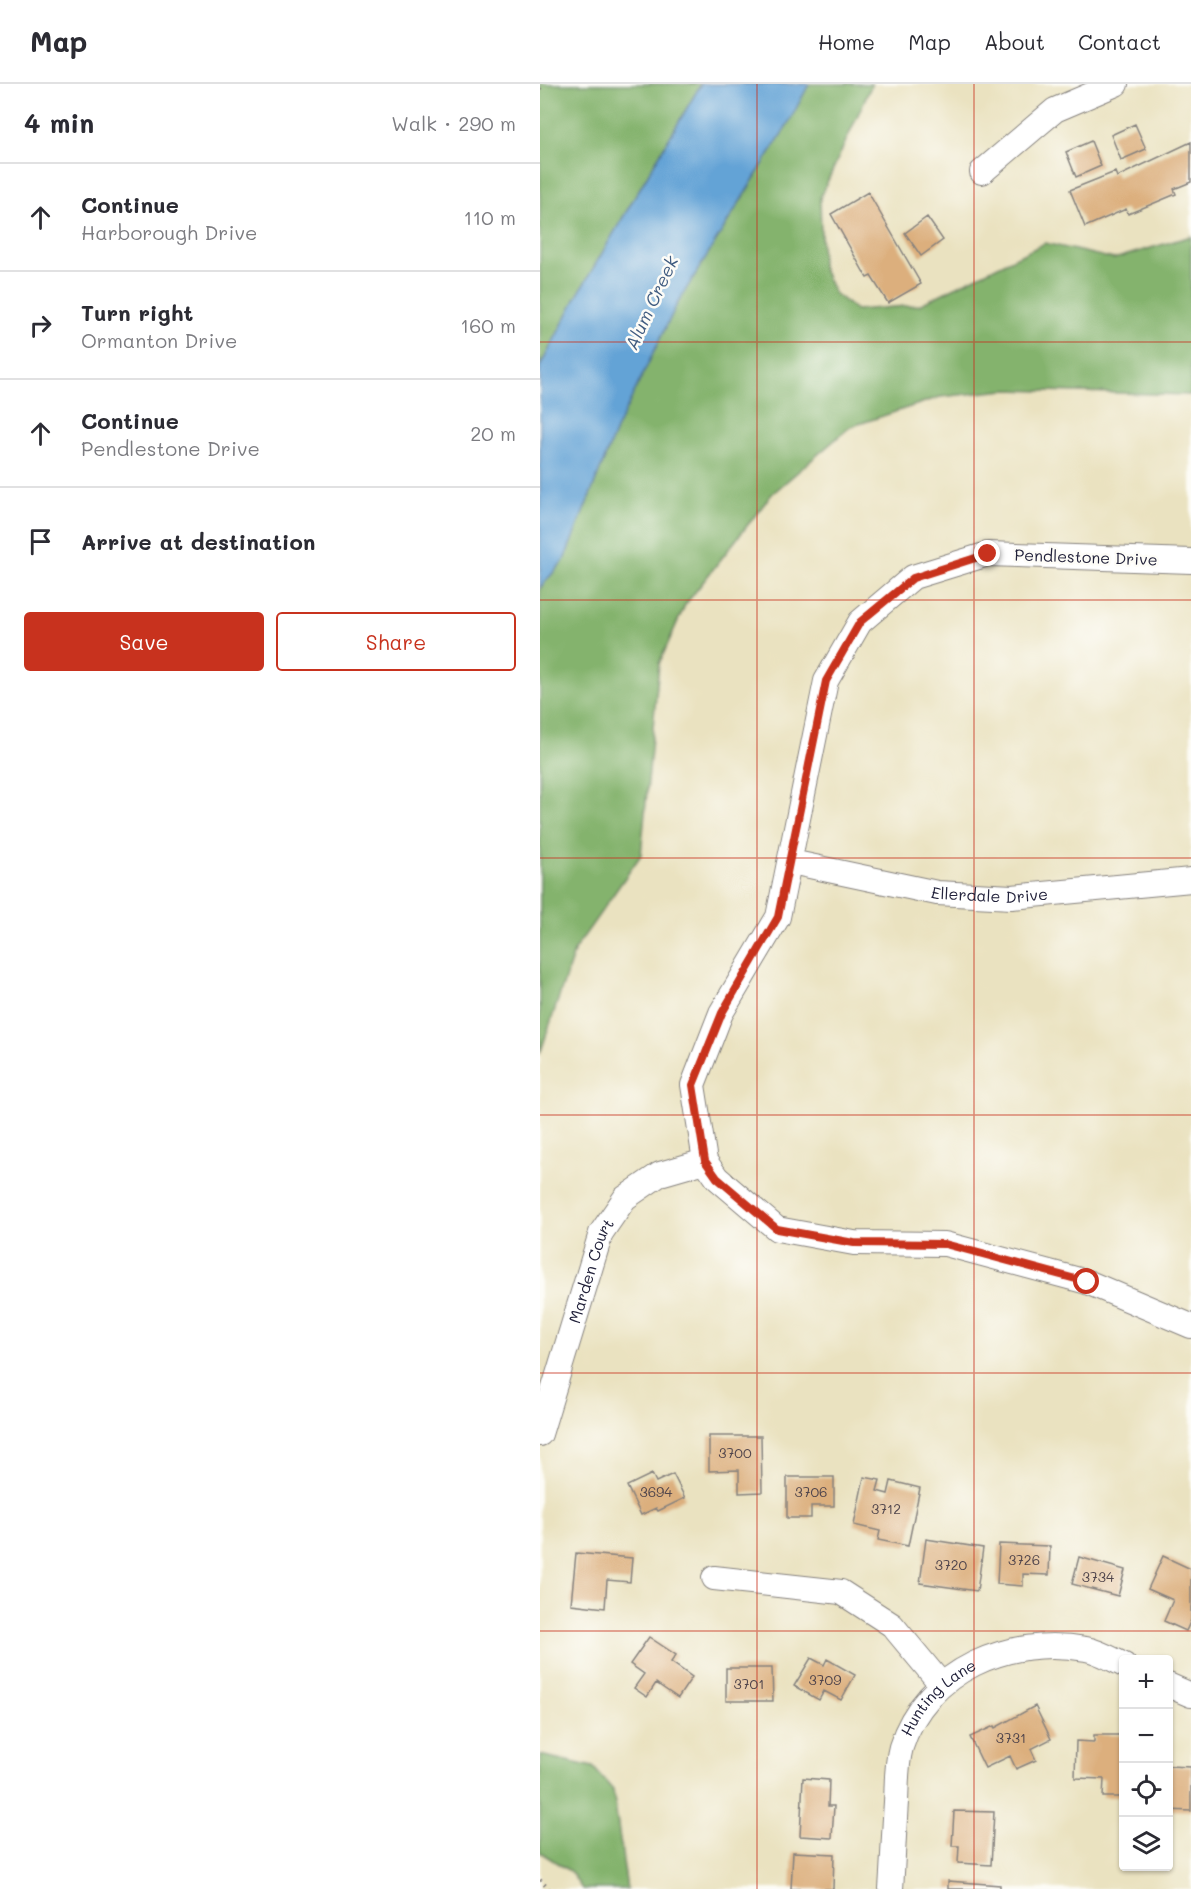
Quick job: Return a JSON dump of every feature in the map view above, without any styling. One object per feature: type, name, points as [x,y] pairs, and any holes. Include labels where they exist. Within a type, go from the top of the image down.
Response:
[{"type":"street","points":[[982,172],[1055,111],[1116,84]]},
{"type":"street","name":"Pendlestone Drive","points":[[791,862],[826,681],[860,622],[913,578],[988,554],[1191,561]]},
{"type":"street","points":[[791,862],[778,917],[722,1013],[693,1085],[705,1161],[717,1178],[777,1229],[854,1243],[945,1244],[1087,1282],[1191,1326]]},
{"type":"street","name":"Ellerdale Drive","points":[[791,862],[937,893],[1012,897],[1191,880]]},
{"type":"street","name":"Marden Court","points":[[540,1434],[601,1233],[625,1198],[642,1186],[660,1174],[705,1161]]},
{"type":"street","points":[[714,1578],[841,1592],[892,1625],[941,1684]]},
{"type":"street","name":"Hunting Lane","points":[[891,1889],[901,1748],[924,1702],[941,1684],[975,1664],[1011,1650],[1049,1644],[1088,1649],[1119,1663]]},
{"type":"street","points":[[1173,1687],[1191,1695]]},
{"type":"path","points":[[540,88],[542,84]]},
{"type":"path","points":[[540,1880],[549,1889]]},
{"type":"green space","points":[[540,84],[701,84],[577,296],[540,367]]},
{"type":"green space","points":[[809,84],[872,84],[820,198],[822,267],[834,293],[856,310],[919,305],[1045,243],[1114,259],[1191,236],[1191,395],[1005,390],[940,397],[850,427],[772,494],[685,605],[659,664],[641,855],[575,949],[540,1054],[540,588],[564,560],[616,430],[677,304],[789,122]]},
{"type":"green space","points":[[540,1755],[593,1767],[613,1790],[627,1889],[582,1889],[571,1872],[540,1852]]},
{"type":"water","name":"Alum Creek","points":[[701,84],[809,84],[789,122],[677,304],[616,430],[564,560],[540,588],[540,367],[577,296]]},
{"type":"building","points":[[1135,124],[1146,149],[1121,160],[1111,135]]},
{"type":"building","points":[[1091,141],[1101,166],[1076,177],[1066,152]]},
{"type":"building","points":[[1191,142],[1191,182],[1174,189],[1176,194],[1128,214],[1126,209],[1085,227],[1070,190],[1115,172],[1117,177]]},
{"type":"building","points":[[868,192],[921,284],[888,303],[871,276],[867,278],[831,214]]},
{"type":"building","points":[[927,217],[943,240],[921,256],[905,233]]},
{"type":"building","points":[[709,1436],[761,1436],[762,1492],[739,1493],[739,1470],[709,1471]]},
{"type":"building","points":[[652,1474],[656,1482],[673,1474],[685,1498],[658,1511],[656,1508],[641,1515],[627,1486]]},
{"type":"building","points":[[787,1477],[834,1477],[834,1506],[811,1506],[811,1518],[787,1518]]},
{"type":"building","points":[[864,1477],[880,1480],[877,1491],[888,1494],[891,1481],[920,1488],[908,1546],[878,1540],[880,1531],[854,1525]]},
{"type":"building","points":[[926,1539],[983,1548],[977,1591],[920,1583]]},
{"type":"building","points":[[999,1544],[1050,1546],[1049,1575],[1023,1574],[1023,1586],[997,1584]]},
{"type":"building","points":[[576,1553],[632,1558],[630,1582],[607,1580],[605,1608],[571,1604]]},
{"type":"building","points":[[1163,1556],[1191,1569],[1191,1620],[1186,1631],[1164,1621],[1173,1600],[1148,1589]]},
{"type":"building","points":[[1079,1557],[1125,1570],[1118,1596],[1072,1584]]},
{"type":"building","points":[[649,1637],[676,1655],[671,1662],[692,1677],[678,1698],[656,1683],[647,1697],[634,1688],[644,1674],[630,1664]]},
{"type":"building","points":[[811,1658],[824,1665],[827,1659],[855,1675],[841,1700],[824,1691],[819,1700],[794,1686]]},
{"type":"building","points":[[726,1668],[772,1668],[773,1701],[726,1701]]},
{"type":"building","points":[[1035,1706],[1051,1739],[1031,1749],[1036,1760],[1016,1769],[1010,1756],[985,1768],[970,1737],[994,1726],[995,1728]]},
{"type":"building","points":[[1094,1735],[1119,1735],[1119,1797],[1103,1797],[1104,1779],[1075,1778],[1076,1741],[1094,1742]]},
{"type":"building","points":[[1173,1766],[1191,1767],[1191,1811],[1173,1810]]},
{"type":"building","points":[[803,1778],[829,1780],[828,1806],[834,1806],[832,1838],[800,1836]]},
{"type":"building","points":[[954,1811],[994,1812],[991,1865],[958,1863],[959,1846],[952,1846]]},
{"type":"building","points":[[793,1852],[834,1854],[833,1889],[791,1889]]},
{"type":"building","points":[[948,1881],[1000,1885],[1000,1889],[948,1889]]},
{"type":"route","points":[[988,554],[913,578],[860,622],[826,681],[778,917],[722,1013],[693,1085],[705,1161],[717,1178],[777,1229],[854,1243],[945,1244],[1087,1282]]}]
